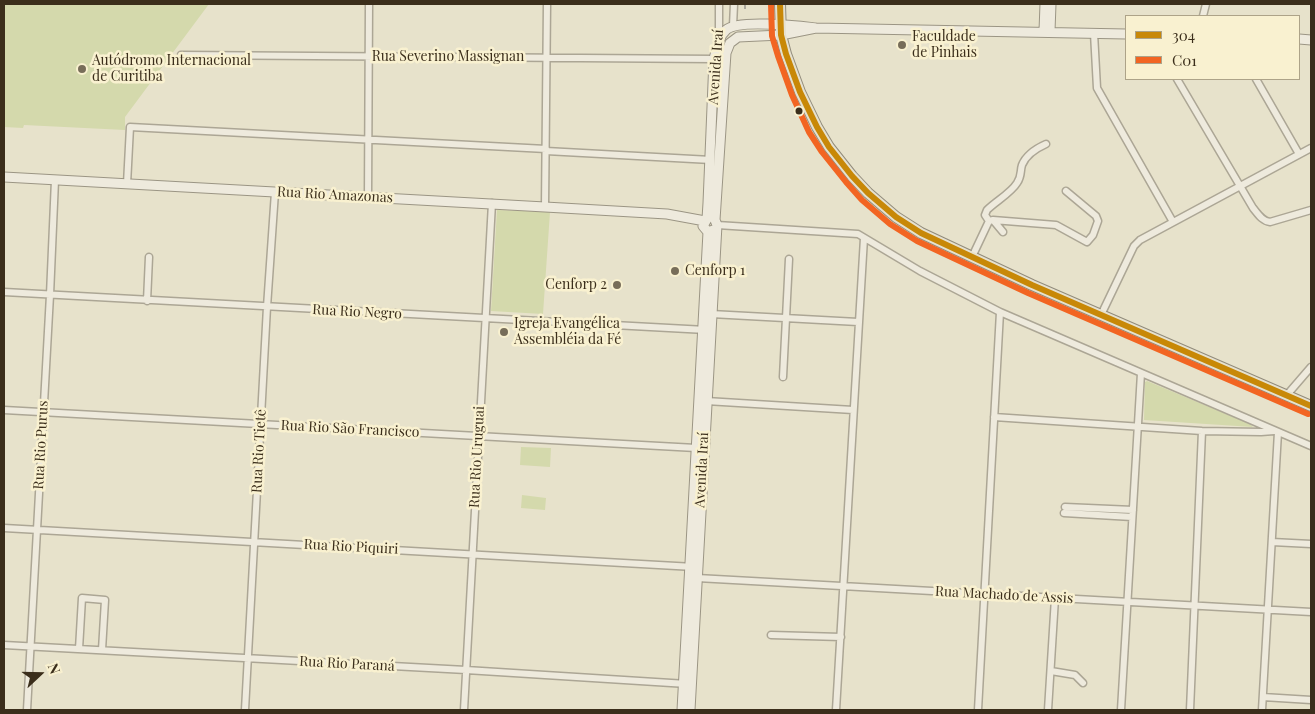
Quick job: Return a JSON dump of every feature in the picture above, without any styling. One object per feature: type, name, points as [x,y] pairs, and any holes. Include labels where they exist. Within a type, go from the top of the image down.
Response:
[{"type":"main road","points":[[780,4],[781,30],[792,74],[806,106],[830,147],[852,176],[868,193],[896,217],[921,233],[1032,286],[1311,406]]},
{"type":"main road","points":[[1045,4],[1047,31]]},
{"type":"main road","points":[[1047,31],[1051,4]]},
{"type":"main road","points":[[719,38],[727,28],[733,26],[781,30],[816,28],[1125,34]]},
{"type":"main road","name":"Avenida Iraí","points":[[682,710],[687,684],[699,463],[706,401],[706,330],[710,225],[726,53],[730,43],[738,37],[781,30]]},
{"type":"main road","name":"Avenida Iraí","points":[[699,463],[696,448],[706,330],[710,314],[710,225],[708,203],[714,58],[719,38]]},
{"type":"main road","name":"Rua Rio Amazonas","points":[[4,177],[667,214],[710,225]]},
{"type":"main road","points":[[667,214],[695,214],[701,212],[708,203]]},
{"type":"main road","name":"Avenida Iraí","points":[[688,667],[697,578],[694,567]]},
{"type":"main road","name":"Avenida Iraí","points":[[687,684],[690,710]]},
{"type":"street","points":[[368,197],[369,4]]},
{"type":"street","points":[[545,206],[547,4]]},
{"type":"street","name":"Avenida Iraí","points":[[719,4],[719,38]]},
{"type":"street","name":"Avenida Iraí","points":[[733,26],[734,4]]},
{"type":"street","points":[[1094,33],[1097,88],[1173,222]]},
{"type":"street","name":"Rua Severino Massignan","points":[[181,55],[714,58]]},
{"type":"street","points":[[1178,80],[1253,208],[1266,221],[1270,222],[1311,210]]},
{"type":"street","points":[[1257,80],[1299,154]]},
{"type":"street","points":[[127,184],[130,127],[369,139],[711,160]]},
{"type":"street","points":[[1003,232],[986,215],[987,210],[1017,185],[1022,174],[1022,165],[1029,155],[1046,144]]},
{"type":"street","points":[[1100,315],[1134,246],[1140,240],[1311,148]]},
{"type":"street","name":"Rua Rio Purus","points":[[27,710],[55,180]]},
{"type":"street","points":[[991,221],[1040,227],[1056,225],[1087,242],[1093,235],[1098,221],[1096,216],[1066,191]]},
{"type":"street","name":"Rua Rio Tietê","points":[[245,710],[275,192]]},
{"type":"street","name":"Rua Rio Uruguai","points":[[464,710],[492,204]]},
{"type":"street","points":[[972,257],[991,221]]},
{"type":"street","points":[[710,225],[858,234],[920,271],[1000,312],[1311,446]]},
{"type":"street","points":[[836,710],[864,238]]},
{"type":"street","points":[[147,301],[149,257]]},
{"type":"street","points":[[783,377],[789,259]]},
{"type":"street","name":"Rua Rio Negro","points":[[4,292],[706,330]]},
{"type":"street","points":[[978,710],[1000,312]]},
{"type":"street","points":[[710,314],[858,322]]},
{"type":"street","points":[[1286,396],[1311,367]]},
{"type":"street","points":[[1121,710],[1141,373]]},
{"type":"street","points":[[706,401],[853,410]]},
{"type":"street","name":"Rua Rio São Francisco","points":[[4,410],[696,448]]},
{"type":"street","points":[[994,417],[1202,431],[1276,432]]},
{"type":"street","points":[[1190,710],[1202,431]]},
{"type":"street","points":[[1262,710],[1272,542],[1276,432]]},
{"type":"street","points":[[1065,510],[1133,513]]},
{"type":"street","name":"Rua Rio Piquiri","points":[[4,528],[694,567]]},
{"type":"street","points":[[1272,542],[1311,544]]},
{"type":"street","name":"Rua Machado de Assis","points":[[697,578],[1311,612]]},
{"type":"street","points":[[79,649],[82,598],[105,600],[102,650]]},
{"type":"street","points":[[1048,710],[1055,598]]},
{"type":"street","points":[[771,635],[841,637]]},
{"type":"street","name":"Rua Rio Paraná","points":[[4,645],[687,684]]},
{"type":"street","points":[[1051,671],[1075,675],[1084,683]]},
{"type":"street","points":[[1263,697],[1311,700]]},
{"type":"green space","name":"Autódromo Internacional de Curitiba","points":[[4,4],[209,4],[125,117],[125,130],[24,125],[23,128],[4,127]]},
{"type":"green space","points":[[497,210],[550,212],[543,314],[491,311]]},
{"type":"green space","points":[[1147,381],[1250,424],[1253,427],[1144,420],[1145,382]]},
{"type":"green space","points":[[521,447],[551,448],[550,467],[520,465]]},
{"type":"green space","points":[[522,495],[546,498],[545,510],[521,508]]},
{"type":"railway","points":[[745,4],[745,9]]},
{"type":"transit line","name":"C01","points":[[771,4],[772,36],[792,95],[809,132],[846,182],[862,200],[890,224],[917,241],[1028,293],[1308,414]]},
{"type":"transit line","name":"304","points":[[780,4],[781,35],[786,54],[800,92],[817,127],[829,147],[852,176],[868,193],[896,217],[921,233],[1032,285],[1311,406]]},
{"type":"place","name":"Faculdade de Pinhais","points":[[902,45]]},
{"type":"place","name":"Autódromo Internacional de Curitiba","points":[[82,69]]},
{"type":"place","name":"Cenforp 1","points":[[675,271]]},
{"type":"place","name":"Cenforp 2","points":[[617,285]]},
{"type":"place","name":"Igreja Evangélica Assembléia da Fé","points":[[504,332]]}]
